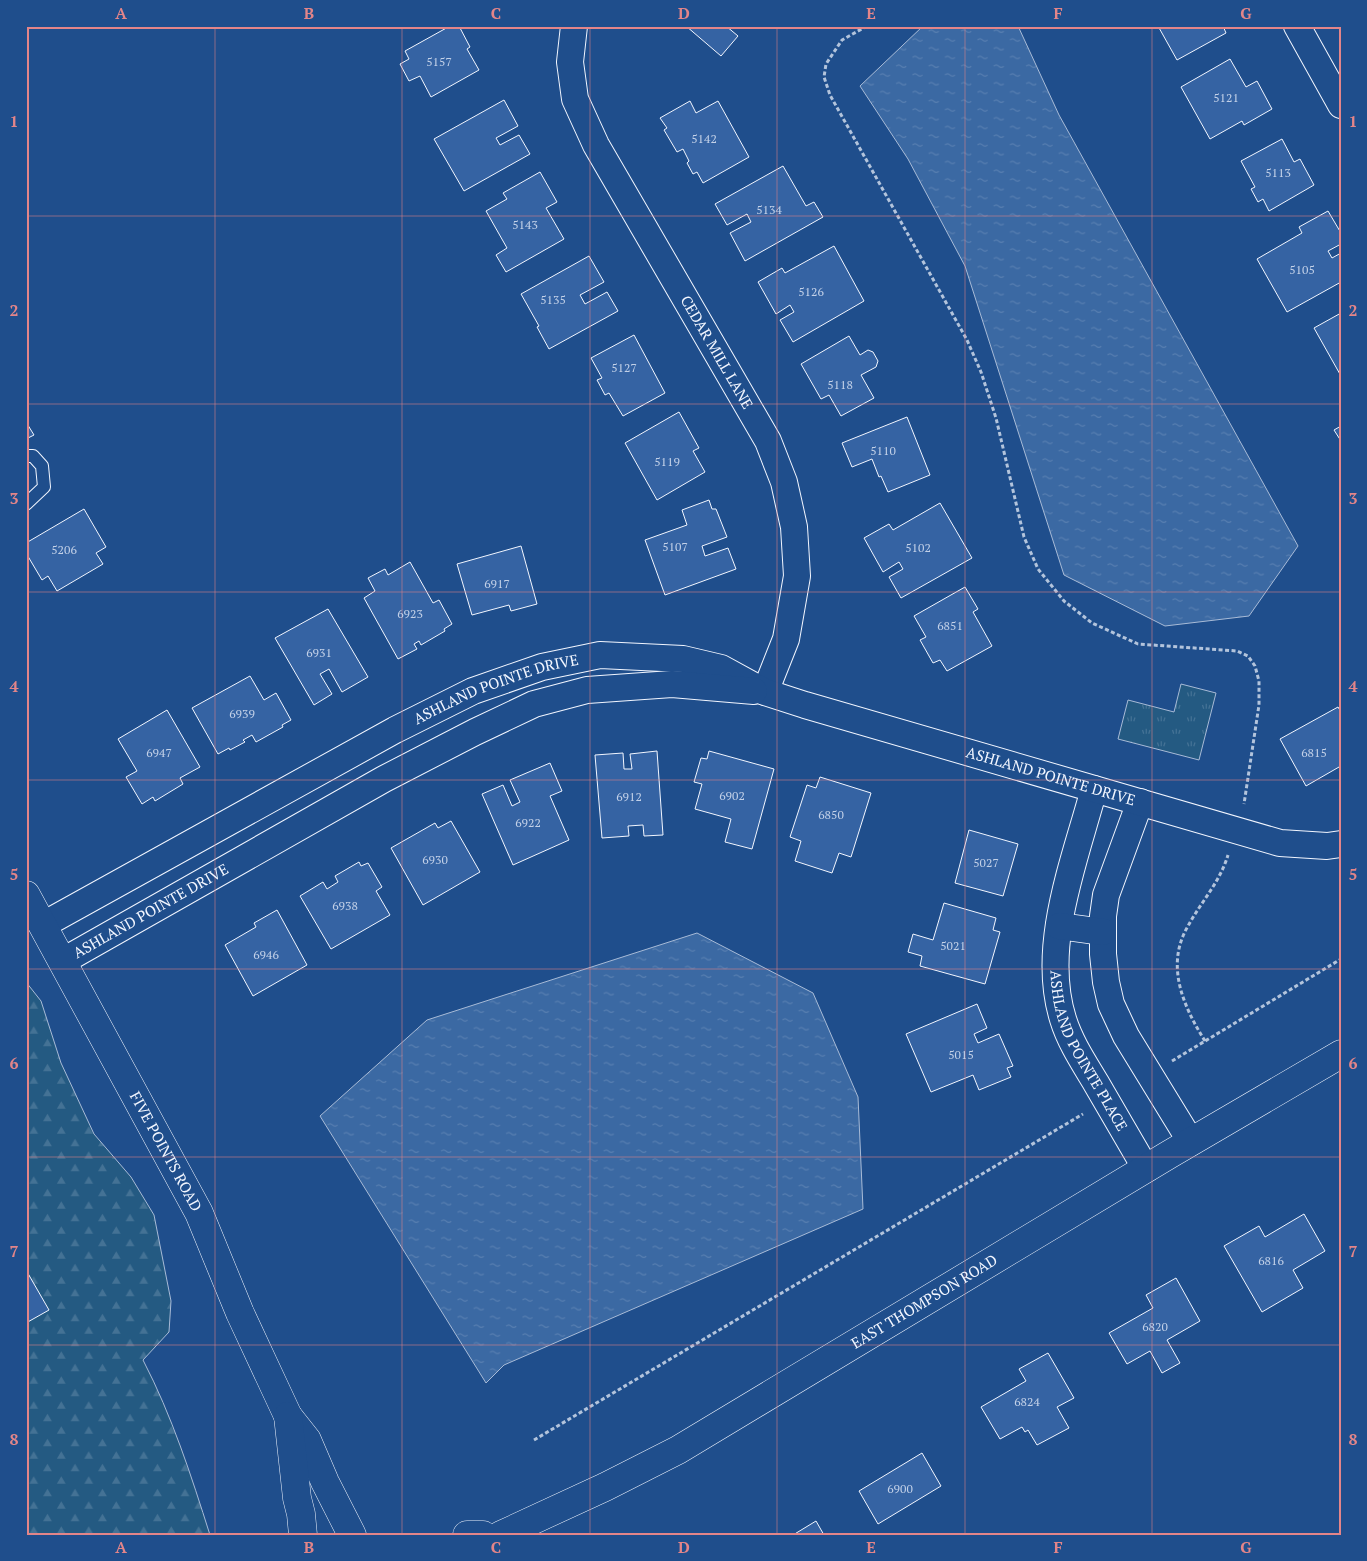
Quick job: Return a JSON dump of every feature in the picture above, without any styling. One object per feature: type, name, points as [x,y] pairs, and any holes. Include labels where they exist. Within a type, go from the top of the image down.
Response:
[{"type":"main road","name":"FIVE POINTS ROAD","points":[[26,894],[199,1213],[240,1313],[288,1416],[307,1440],[352,1535]]},
{"type":"main road","name":"EAST THOMPSON ROAD","points":[[501,1535],[678,1450],[1146,1168],[1341,1054]]},
{"type":"main road","name":"FIVE POINTS ROAD","points":[[288,1416],[303,1535]]},
{"type":"main road","points":[[467,1535],[483,1535]]},
{"type":"street","name":"CEDAR MILL LANE","points":[[574,26],[570,62],[576,99],[596,145],[768,441],[784,482],[794,527],[797,576],[786,638],[765,692]]},
{"type":"street","points":[[1297,26],[1341,104]]},
{"type":"street","name":"ASHLAND POINTE DRIVE","points":[[43,925],[395,730],[473,691],[542,666],[600,655],[683,659],[721,668],[765,692],[805,705],[1280,843],[1327,846],[1341,844]]},
{"type":"street","name":"ASHLAND POINTE DRIVE","points":[[63,961],[384,779],[534,704],[587,690],[672,684],[765,692]]},
{"type":"street","name":"ASHLAND POINTE PLACE","points":[[1094,789],[1064,896],[1059,926],[1056,966],[1058,993],[1063,1020],[1080,1056],[1146,1168]]},
{"type":"street","points":[[1140,802],[1106,895],[1103,916],[1103,954],[1110,1004],[1126,1036],[1190,1142]]},
{"type":"street","points":[[246,813],[265,846]]},
{"type":"street","points":[[1059,926],[1103,932]]},
{"type":"lane","points":[[26,456],[34,456],[42,466],[44,487],[26,504]]},
{"type":"path","points":[[867,26],[842,40],[826,64],[824,77],[830,95],[967,340],[981,372],[996,418],[1024,537],[1038,569],[1064,601],[1092,624],[1138,644],[1236,651],[1248,656],[1255,666],[1259,681],[1259,704],[1244,805],[1226,861],[1216,883],[1187,927],[1178,949],[1182,996],[1192,1019],[1205,1041]]},
{"type":"path","points":[[1149,1074],[1341,959]]},
{"type":"path","points":[[534,1440],[1106,1100]]},
{"type":"green space","points":[[1181,684],[1216,693],[1199,760],[1118,739],[1128,700],[1174,712]]},
{"type":"green space","points":[[26,982],[41,1001],[61,1063],[94,1134],[131,1177],[154,1215],[171,1301],[169,1332],[143,1360],[172,1424],[210,1535],[26,1535]]},
{"type":"water","points":[[923,26],[1018,26],[1059,115],[1298,546],[1249,616],[1165,626],[1064,575],[965,266],[908,159],[860,86]]},
{"type":"water","points":[[697,933],[813,993],[858,1097],[863,1209],[504,1365],[486,1383],[320,1116],[427,1020]]},
{"type":"building","points":[[450,26],[459,26],[470,47],[467,49],[479,70],[431,97],[420,76],[409,81],[400,64],[409,59],[405,51]]},
{"type":"building","points":[[686,26],[726,26],[738,36],[721,56]]},
{"type":"building","points":[[1158,26],[1223,26],[1226,33],[1177,60]]},
{"type":"building","points":[[1230,59],[1246,87],[1257,81],[1272,109],[1244,125],[1242,121],[1210,139],[1181,87]]},
{"type":"building","points":[[504,100],[518,126],[496,138],[500,145],[519,135],[530,154],[464,191],[434,139]]},
{"type":"building","points":[[690,101],[696,113],[718,101],[749,157],[703,183],[697,172],[693,174],[683,149],[677,152],[664,130],[667,128],[660,118]]},
{"type":"building","points":[[1282,139],[1294,162],[1300,159],[1314,185],[1269,211],[1263,199],[1258,202],[1251,189],[1255,187],[1241,161]]},
{"type":"building","points":[[783,166],[806,206],[814,202],[823,217],[745,261],[730,233],[751,222],[747,214],[727,225],[715,204]]},
{"type":"building","points":[[540,172],[557,202],[546,208],[564,239],[506,272],[496,255],[507,248],[486,211],[507,199],[503,193]]},
{"type":"building","points":[[1328,211],[1341,233],[1341,244],[1328,251],[1332,258],[1341,253],[1341,282],[1287,312],[1257,259],[1302,233],[1299,227]]},
{"type":"building","points":[[834,246],[864,301],[793,342],[780,320],[794,312],[790,305],[776,314],[758,282],[782,268],[785,273]]},
{"type":"building","points":[[589,256],[604,282],[580,295],[585,304],[607,292],[618,311],[549,349],[537,327],[539,326],[521,294]]},
{"type":"building","points":[[1341,313],[1341,376],[1314,328]]},
{"type":"building","points":[[634,335],[665,393],[623,416],[609,393],[605,395],[597,380],[602,378],[591,358]]},
{"type":"building","points":[[849,336],[860,355],[868,350],[873,352],[878,361],[876,367],[861,375],[874,398],[841,416],[829,395],[821,399],[801,364]]},
{"type":"building","points":[[679,412],[699,448],[693,451],[705,472],[657,500],[625,443]]},
{"type":"building","points":[[907,417],[930,475],[888,492],[881,476],[879,477],[872,459],[852,467],[842,443]]},
{"type":"building","points":[[26,422],[34,435],[26,439]]},
{"type":"building","points":[[1341,426],[1341,441],[1334,430]]},
{"type":"building","points":[[709,500],[712,509],[716,509],[727,537],[702,546],[705,556],[728,548],[736,569],[665,595],[645,540],[687,525],[682,510]]},
{"type":"building","points":[[940,503],[972,558],[901,598],[889,577],[903,569],[899,562],[883,572],[864,538],[889,524],[893,530]]},
{"type":"building","points":[[84,509],[106,547],[96,553],[103,564],[57,591],[48,576],[42,580],[26,553],[26,543]]},
{"type":"building","points":[[521,546],[537,604],[511,611],[509,605],[472,615],[457,564]]},
{"type":"building","points":[[410,562],[433,603],[439,600],[452,624],[444,629],[445,631],[421,645],[419,641],[414,644],[417,649],[398,659],[364,598],[375,591],[368,578],[385,569],[388,575]]},
{"type":"building","points":[[965,587],[978,609],[973,612],[992,646],[947,671],[940,660],[933,663],[920,640],[926,637],[914,616]]},
{"type":"building","points":[[328,609],[368,677],[342,692],[329,669],[320,674],[332,694],[314,705],[275,638]]},
{"type":"building","points":[[250,676],[264,700],[276,693],[291,720],[282,725],[283,727],[256,742],[252,735],[243,740],[245,742],[218,754],[192,708]]},
{"type":"building","points":[[1338,707],[1341,712],[1341,771],[1339,767],[1306,786],[1280,739]]},
{"type":"building","points":[[167,710],[200,767],[180,778],[183,784],[155,801],[153,797],[142,804],[126,777],[137,771],[118,739]]},
{"type":"building","points":[[657,751],[663,835],[644,836],[643,825],[628,826],[629,836],[602,838],[595,755],[623,753],[624,769],[632,769],[630,754]]},
{"type":"building","points":[[709,751],[774,769],[752,849],[725,842],[731,819],[695,809],[702,784],[694,782],[701,758],[707,759]]},
{"type":"building","points":[[550,763],[562,791],[550,796],[569,840],[513,865],[482,794],[503,785],[512,806],[520,802],[510,780]]},
{"type":"building","points":[[820,777],[871,793],[851,857],[839,853],[832,873],[795,861],[801,841],[790,837],[807,785],[816,788]]},
{"type":"building","points":[[451,821],[480,872],[423,905],[391,848],[435,823],[438,828]]},
{"type":"building","points":[[969,830],[1018,844],[1003,896],[955,883]]},
{"type":"building","points":[[359,862],[361,866],[368,863],[382,887],[376,891],[390,915],[331,949],[300,896],[323,882],[327,889],[338,882],[335,876]]},
{"type":"building","points":[[944,903],[996,918],[993,930],[1000,932],[985,984],[920,966],[922,956],[908,952],[913,934],[933,940]]},
{"type":"building","points":[[277,910],[307,965],[253,996],[225,945],[256,927],[254,923]]},
{"type":"building","points":[[977,1004],[987,1028],[974,1034],[978,1043],[999,1034],[1013,1066],[1007,1068],[1011,1077],[979,1090],[973,1075],[931,1092],[906,1034]]},
{"type":"building","points":[[1304,1214],[1325,1251],[1293,1270],[1303,1288],[1262,1312],[1224,1246],[1259,1226],[1265,1237]]},
{"type":"building","points":[[26,1270],[49,1310],[26,1323]]},
{"type":"building","points":[[1176,1278],[1200,1321],[1167,1340],[1180,1363],[1162,1373],[1150,1351],[1127,1364],[1109,1333],[1153,1308],[1146,1295]]},
{"type":"building","points":[[1048,1353],[1074,1398],[1057,1407],[1069,1428],[1037,1445],[1028,1430],[1025,1432],[1022,1427],[1000,1439],[981,1407],[1026,1381],[1019,1369]]},
{"type":"building","points":[[922,1453],[941,1486],[878,1524],[859,1491]]},
{"type":"building","points":[[816,1521],[824,1535],[793,1535]]}]
